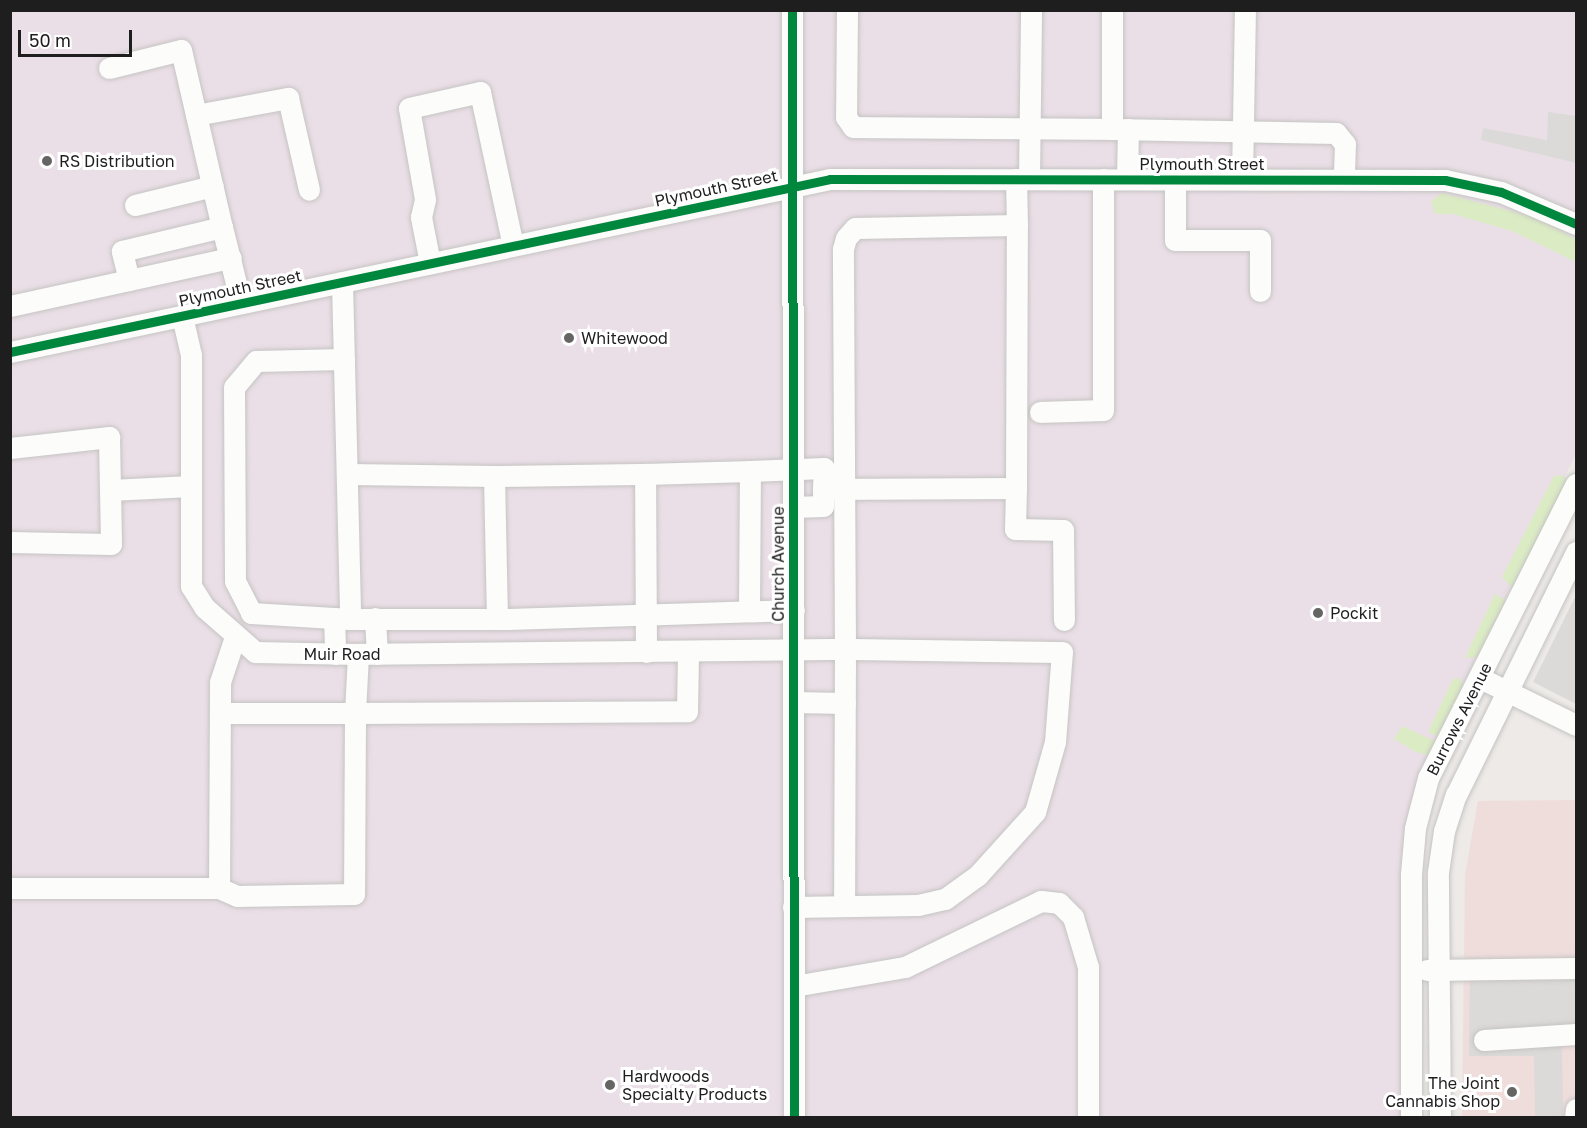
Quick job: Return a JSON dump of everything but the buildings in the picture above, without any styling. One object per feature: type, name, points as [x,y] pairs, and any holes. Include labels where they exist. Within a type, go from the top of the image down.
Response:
[{"type":"street","name":"Church Avenue","points":[[792,10],[794,1118]]},
{"type":"street","points":[[847,10],[846,117],[853,127],[1120,129],[1342,135],[1344,178]]},
{"type":"street","points":[[1031,10],[1030,129],[1017,225],[1015,529],[1063,530],[1064,620]]},
{"type":"street","points":[[1112,10],[1120,129],[1127,179]]},
{"type":"street","points":[[1242,178],[1245,10]]},
{"type":"street","points":[[109,68],[181,50],[242,303]]},
{"type":"street","points":[[430,263],[421,217],[425,200],[409,108],[480,92],[513,246]]},
{"type":"street","points":[[196,115],[288,98],[309,190]]},
{"type":"street","name":"Plymouth Street","points":[[10,352],[830,179],[1344,178],[1445,180],[1501,192],[1576,224]]},
{"type":"street","points":[[1040,412],[1103,410],[1103,179]]},
{"type":"street","points":[[1175,179],[1175,240],[1260,240],[1260,291]]},
{"type":"street","points":[[135,205],[213,186]]},
{"type":"street","points":[[793,907],[844,906],[846,238],[855,228],[1017,225]]},
{"type":"street","points":[[129,280],[122,251],[222,227]]},
{"type":"street","points":[[10,306],[231,258]]},
{"type":"street","points":[[334,654],[342,619],[349,474],[342,282]]},
{"type":"street","name":"Muir Road","points":[[182,316],[191,354],[191,586],[205,608],[235,637],[255,652],[474,654],[793,652],[845,649],[1062,652],[1055,741],[1035,812],[978,875],[945,899],[918,905],[844,906]]},
{"type":"street","points":[[344,359],[256,361],[234,387],[235,581],[251,613],[342,619],[503,619],[794,610]]},
{"type":"street","points":[[10,448],[109,437],[111,544],[10,542]]},
{"type":"street","points":[[349,474],[494,476],[824,468],[822,506],[793,507]]},
{"type":"street","points":[[749,610],[750,471]]},
{"type":"street","points":[[645,474],[646,652]]},
{"type":"street","points":[[494,476],[503,619],[510,653]]},
{"type":"street","name":"Burrows Avenue","points":[[1411,1118],[1411,970],[1415,828],[1428,778],[1576,484]]},
{"type":"street","points":[[110,490],[191,486]]},
{"type":"street","points":[[823,489],[846,491],[1016,488]]},
{"type":"street","name":"Burrows Avenue","points":[[1440,1118],[1438,872],[1444,831],[1456,795],[1576,552]]},
{"type":"street","points":[[10,888],[219,888],[237,896],[354,894],[355,713],[375,618]]},
{"type":"street","points":[[472,619],[474,654]]},
{"type":"street","points":[[219,888],[220,682],[235,637]]},
{"type":"street","points":[[220,713],[687,711],[688,652]]},
{"type":"street","points":[[1480,678],[1506,693],[1576,725]]},
{"type":"street","points":[[793,702],[845,703]]},
{"type":"street","points":[[794,986],[905,967],[1041,901],[1059,903],[1073,917],[1088,967],[1088,1118]]},
{"type":"street","points":[[1411,970],[1576,968]]},
{"type":"street","points":[[1484,1040],[1576,1034]]},
{"type":"street","points":[[1575,1118],[1576,1109]]},
{"type":"shaded area","points":[[10,11],[1576,11],[1576,454],[1420,772],[1407,816],[1404,1117],[11,1117]]},
{"type":"shaded area","points":[[1548,112],[1576,116],[1576,163],[1481,140],[1483,128],[1547,140]]},
{"type":"shaded area","points":[[1576,595],[1576,704],[1533,682]]},
{"type":"shaded area","points":[[1576,800],[1576,1117],[1462,1118],[1465,875],[1478,801]]},
{"type":"shaded area","points":[[1470,963],[1576,963],[1576,1044],[1562,1044],[1563,1117],[1535,1117],[1534,1056],[1469,1056]]},
{"type":"green space","points":[[1442,193],[1534,217],[1576,239],[1576,262],[1512,231],[1453,214],[1435,214],[1431,201]]},
{"type":"green space","points":[[1560,475],[1567,479],[1567,488],[1512,588],[1502,577],[1554,476]]},
{"type":"green space","points":[[1495,594],[1508,602],[1478,657],[1465,658]]},
{"type":"green space","points":[[1459,678],[1464,686],[1443,739],[1428,732],[1453,679]]},
{"type":"green space","points":[[1402,726],[1441,744],[1430,755],[1416,752],[1394,739]]},
{"type":"cycle path","points":[[792,10],[794,1118]]},
{"type":"cycle path","points":[[10,352],[830,179],[1445,180],[1501,192],[1576,224]]},
{"type":"place","name":"RS Distribution","points":[[47,161]]},
{"type":"place","name":"Whitewood","points":[[569,338]]},
{"type":"place","name":"Pockit","points":[[1318,613]]},
{"type":"place","name":"Hardwoods Specialty Products","points":[[610,1085]]},
{"type":"place","name":"The Joint Cannabis Shop","points":[[1512,1092]]}]
